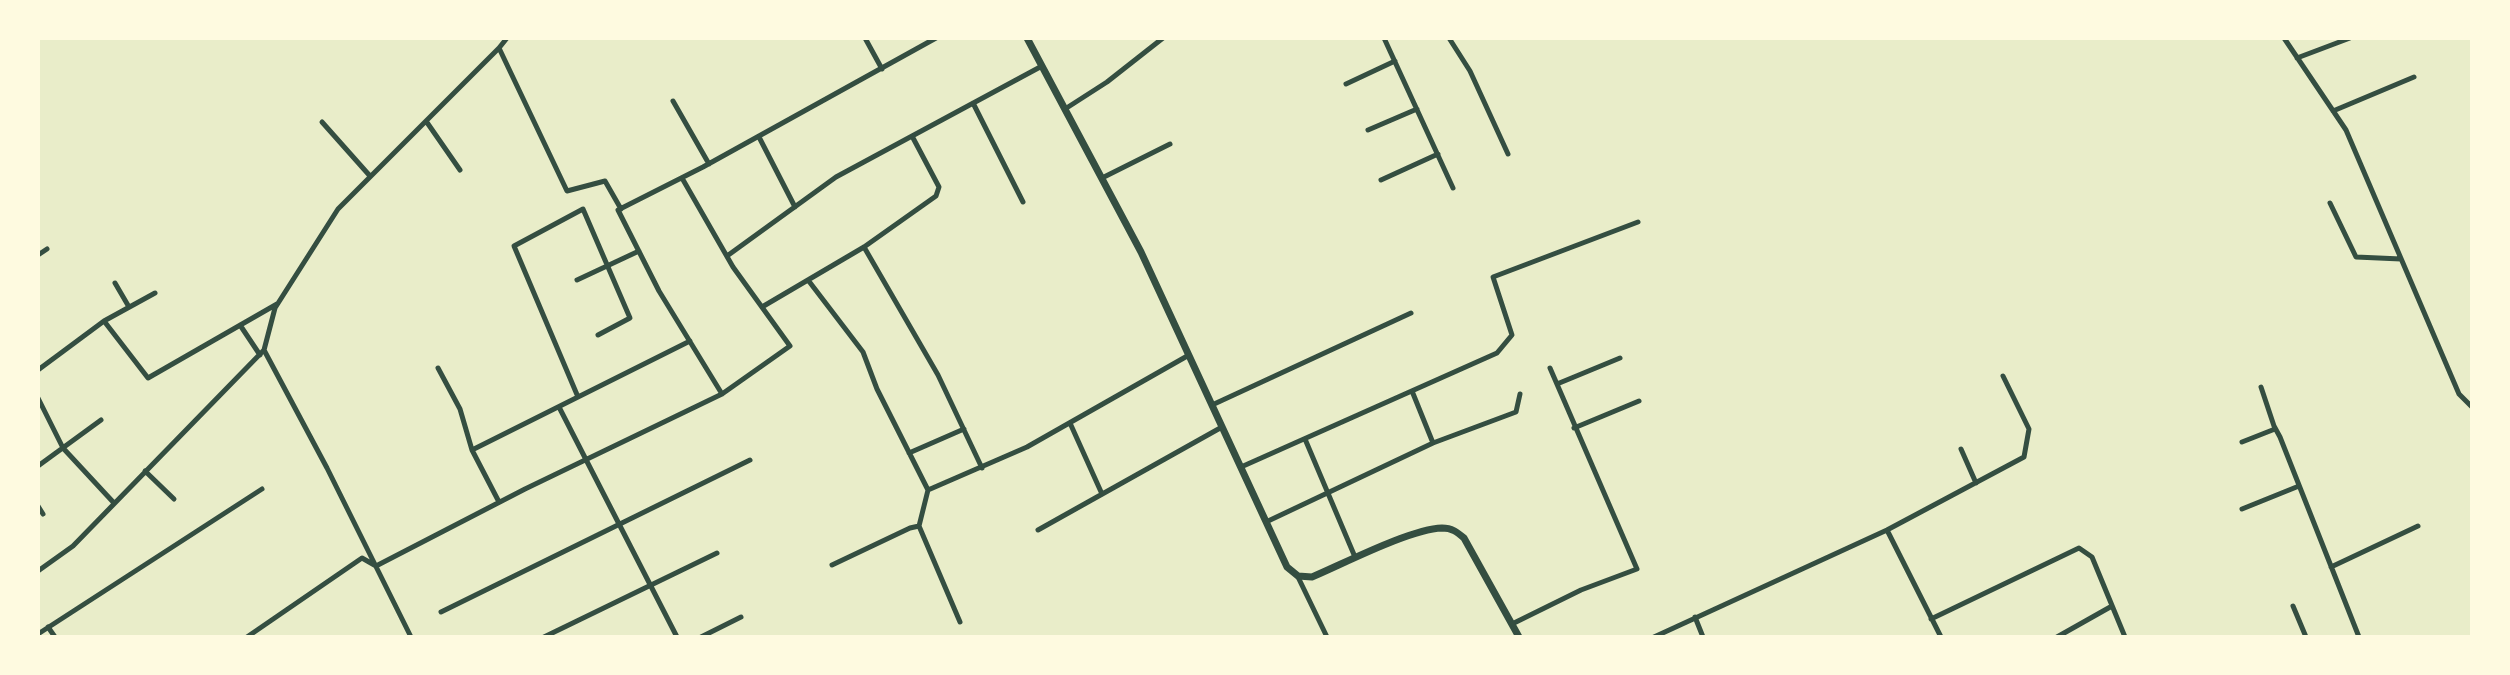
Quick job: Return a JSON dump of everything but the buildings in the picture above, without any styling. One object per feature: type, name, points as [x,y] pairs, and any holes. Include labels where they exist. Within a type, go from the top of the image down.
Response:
[{"type":"street","points":[[38,571],[73,546],[262,352],[272,314],[338,209],[507,38]]},
{"type":"street","points":[[865,38],[882,69]]},
{"type":"street","points":[[722,394],[659,291],[618,210],[759,137],[936,38]]},
{"type":"street","points":[[1027,38],[1141,252],[1287,567],[1298,576],[1327,637]]},
{"type":"street","points":[[1065,109],[1107,82],[1163,38]]},
{"type":"street","points":[[1384,38],[1453,188]]},
{"type":"street","points":[[1449,38],[1470,71],[1508,154]]},
{"type":"street","points":[[2284,38],[2346,130],[2459,394],[2472,407]]},
{"type":"street","points":[[2297,58],[2350,38]]},
{"type":"street","points":[[499,48],[567,191],[605,181],[621,209]]},
{"type":"street","points":[[1346,84],[1395,61]]},
{"type":"street","points":[[727,256],[836,177],[1042,66]]},
{"type":"street","points":[[2333,111],[2414,77]]},
{"type":"street","points":[[673,101],[709,164]]},
{"type":"street","points":[[973,103],[1023,202]]},
{"type":"street","points":[[1368,130],[1417,109]]},
{"type":"street","points":[[426,121],[460,170]]},
{"type":"street","points":[[322,122],[370,176]]},
{"type":"street","points":[[762,307],[864,247],[936,196],[939,187],[912,136]]},
{"type":"street","points":[[759,137],[795,207]]},
{"type":"street","points":[[1102,178],[1170,144]]},
{"type":"street","points":[[1381,180],[1438,154]]},
{"type":"street","points":[[376,566],[499,502],[722,394],[790,346],[727,256],[682,178]]},
{"type":"street","points":[[2330,203],[2356,257],[2401,259]]},
{"type":"street","points":[[578,397],[514,246],[583,209],[630,318],[598,335]]},
{"type":"street","points":[[1241,467],[1497,353],[1512,335],[1493,277],[1638,222]]},
{"type":"street","points":[[864,247],[938,375],[982,468]]},
{"type":"street","points":[[38,255],[47,249]]},
{"type":"street","points":[[577,280],[639,251]]},
{"type":"street","points":[[808,280],[863,352],[877,389],[928,490],[919,526],[960,622]]},
{"type":"street","points":[[115,283],[129,307]]},
{"type":"street","points":[[38,370],[104,321],[155,293]]},
{"type":"street","points":[[104,321],[148,378],[278,303]]},
{"type":"street","points":[[1212,405],[1411,313]]},
{"type":"street","points":[[240,325],[262,352],[327,468],[411,637]]},
{"type":"street","points":[[472,450],[690,341]]},
{"type":"street","points":[[928,490],[1027,447],[1189,355]]},
{"type":"street","points":[[1557,384],[1620,358]]},
{"type":"street","points":[[438,368],[460,409],[472,450],[499,502]]},
{"type":"street","points":[[1512,624],[1581,590],[1637,569],[1550,368]]},
{"type":"street","points":[[1654,637],[1887,530],[2024,457],[2029,429],[2003,376]]},
{"type":"street","points":[[2261,387],[2359,637]]},
{"type":"street","points":[[1412,391],[1433,443]]},
{"type":"street","points":[[1266,522],[1433,443],[1516,412],[1520,394]]},
{"type":"street","points":[[38,398],[63,448],[115,503]]},
{"type":"street","points":[[1574,428],[1639,401]]},
{"type":"street","points":[[559,407],[677,637]]},
{"type":"street","points":[[38,466],[101,420]]},
{"type":"street","points":[[1070,423],[1102,494]]},
{"type":"street","points":[[1038,530],[1222,427]]},
{"type":"street","points":[[909,453],[964,429]]},
{"type":"street","points":[[2242,442],[2275,429]]},
{"type":"street","points":[[1305,439],[1356,558]]},
{"type":"street","points":[[1961,449],[1976,483]]},
{"type":"street","points":[[441,612],[750,460]]},
{"type":"street","points":[[145,471],[174,499]]},
{"type":"street","points":[[2242,509],[2299,486]]},
{"type":"street","points":[[38,634],[262,489]]},
{"type":"street","points":[[38,506],[43,514]]},
{"type":"street","points":[[832,565],[919,526]]},
{"type":"street","points":[[2331,567],[2418,526]]},
{"type":"street","points":[[1298,576],[1312,577],[1414,534],[1442,528],[1455,530],[1464,538],[1519,637]]},
{"type":"street","points":[[1887,530],[1941,637]]},
{"type":"street","points":[[1931,619],[2079,548],[2092,557],[2125,637]]},
{"type":"street","points":[[544,637],[717,553]]},
{"type":"street","points":[[247,637],[362,558],[376,566]]},
{"type":"street","points":[[2057,637],[2112,606]]},
{"type":"street","points":[[2293,606],[2306,637]]},
{"type":"street","points":[[701,637],[741,617]]},
{"type":"street","points":[[1695,617],[1703,637]]},
{"type":"street","points":[[48,627],[55,637]]}]
